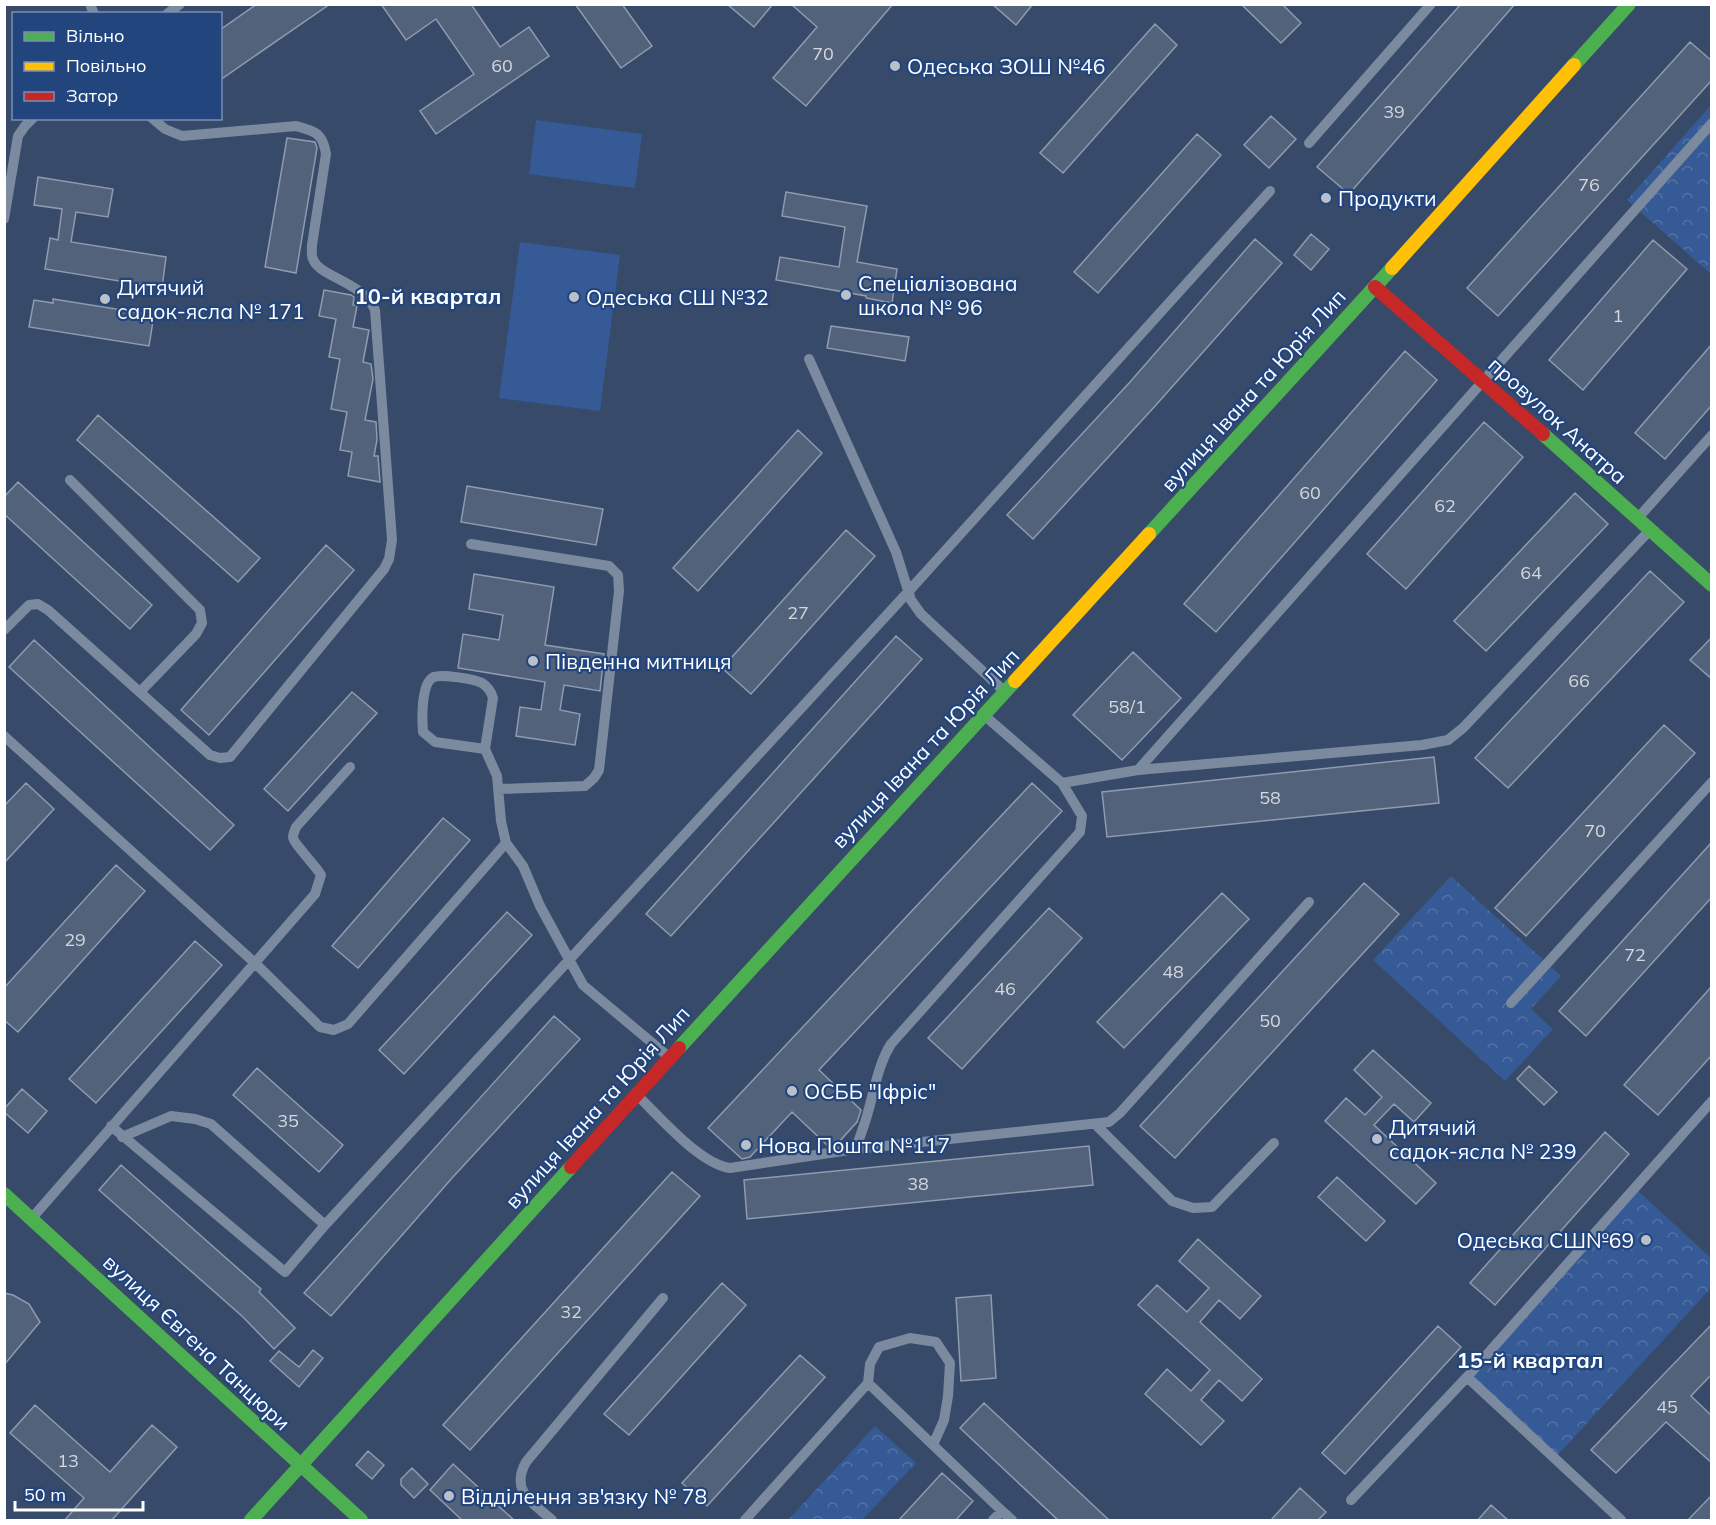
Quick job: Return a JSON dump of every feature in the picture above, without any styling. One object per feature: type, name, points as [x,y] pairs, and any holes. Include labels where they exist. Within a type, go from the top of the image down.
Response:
[{"type":"street","name":"вулиця Івана та Юрія Лип","points":[[251,1521],[670,1057],[1375,287],[1629,4]]},
{"type":"street","name":"провулок Анатра","points":[[1375,287],[1712,585]]},
{"type":"street","name":"вулиця Євгена Танцюри","points":[[4,1194],[361,1521]]},
{"type":"lane","points":[[1309,143],[1431,4]]},
{"type":"lane","points":[[4,219],[18,136],[31,120]]},
{"type":"lane","points":[[4,630],[28,605],[38,604],[48,610],[210,755],[220,758],[230,757],[384,569],[389,558],[392,540],[375,310],[370,300],[357,288],[319,268],[312,259],[312,245],[326,154],[324,141],[314,131],[296,126],[182,136],[165,129],[154,120]]},
{"type":"lane","points":[[1138,770],[1712,123]]},
{"type":"lane","points":[[111,1126],[285,1272],[325,1225],[908,592],[1270,191]]},
{"type":"lane","points":[[809,359],[896,552],[911,600],[921,614],[1005,692]]},
{"type":"lane","points":[[1637,519],[1712,435]]},
{"type":"lane","points":[[70,480],[200,610],[202,623],[196,634],[140,692]]},
{"type":"lane","points":[[1062,783],[1138,770],[1422,745],[1449,740],[1464,728],[1650,530]]},
{"type":"lane","points":[[471,544],[609,566],[618,575],[619,591],[599,770],[585,786],[498,789]]},
{"type":"lane","points":[[485,749],[435,742],[423,732],[421,716],[427,685],[431,679],[439,675],[481,682],[491,690],[493,698],[485,749],[497,776],[501,821],[506,843],[524,866],[540,906],[584,985],[670,1057]]},
{"type":"lane","points":[[856,1149],[877,1074],[891,1044],[1080,832],[1082,816],[1062,783],[984,715]]},
{"type":"lane","points":[[4,736],[255,963],[320,1027],[334,1030],[348,1024],[506,843]]},
{"type":"lane","points":[[31,1218],[315,894],[321,875],[314,863],[295,844],[293,838],[296,827],[350,767]]},
{"type":"lane","points":[[1511,1003],[1712,782]]},
{"type":"lane","points":[[636,1095],[703,1158],[720,1167],[730,1168],[856,1149],[1109,1122],[1120,1113],[1309,902]]},
{"type":"lane","points":[[1351,1500],[1467,1377],[1712,1101]]},
{"type":"lane","points":[[122,1137],[171,1116],[211,1124],[325,1225]]},
{"type":"lane","points":[[1095,1124],[1172,1202],[1193,1208],[1212,1207],[1274,1143]]},
{"type":"lane","points":[[552,1521],[526,1497],[520,1487],[520,1474],[526,1462],[663,1298]]},
{"type":"lane","points":[[745,1521],[868,1383],[870,1364],[879,1347],[910,1338],[936,1342],[950,1363],[944,1420],[933,1445]]},
{"type":"lane","points":[[1467,1377],[1621,1521]]},
{"type":"lane","points":[[868,1383],[1012,1521]]},
{"type":"lane","points":[[993,1521],[1002,1511]]},
{"type":"green space","points":[[1711,105],[1711,274],[1627,200]]},
{"type":"green space","points":[[536,120],[642,134],[635,188],[529,174]]},
{"type":"green space","points":[[520,242],[620,255],[600,411],[499,398]]},
{"type":"green space","points":[[1451,876],[1561,976],[1531,1009],[1553,1029],[1505,1081],[1373,960]]},
{"type":"green space","points":[[1636,1189],[1711,1258],[1711,1288],[1555,1458],[1464,1375]]},
{"type":"green space","points":[[875,1426],[916,1463],[862,1520],[788,1520]]},
{"type":"building","points":[[257,4],[330,4],[222,79],[222,29]]},
{"type":"building","points":[[381,4],[471,4],[500,47],[529,27],[549,56],[436,134],[420,111],[474,74],[436,19],[406,40]]},
{"type":"building","points":[[575,4],[622,4],[652,46],[621,68]]},
{"type":"building","points":[[727,4],[773,4],[754,27]]},
{"type":"building","points":[[791,4],[893,4],[806,106],[773,78],[817,27]]},
{"type":"building","points":[[992,4],[1033,4],[1016,25]]},
{"type":"building","points":[[1241,4],[1282,4],[1301,23],[1281,43]]},
{"type":"building","points":[[1461,4],[1515,4],[1349,194],[1317,167]]},
{"type":"building","points":[[1155,24],[1177,45],[1063,173],[1040,153]]},
{"type":"building","points":[[1690,42],[1712,61],[1712,80],[1498,316],[1467,288]]},
{"type":"building","points":[[1271,116],[1296,139],[1269,168],[1244,145]]},
{"type":"building","points":[[1197,134],[1221,155],[1098,293],[1074,272]]},
{"type":"building","points":[[287,138],[315,142],[317,148],[296,273],[265,267]]},
{"type":"building","points":[[38,177],[113,189],[108,217],[76,212],[71,242],[166,257],[162,288],[45,269],[50,238],[58,240],[62,209],[34,205]]},
{"type":"building","points":[[786,192],[867,206],[857,262],[897,269],[892,303],[866,298],[866,296],[776,280],[780,257],[839,267],[845,227],[782,216]]},
{"type":"building","points":[[1311,234],[1329,249],[1311,270],[1294,255]]},
{"type":"building","points":[[1255,239],[1282,263],[1033,539],[1007,515],[1130,382]]},
{"type":"building","points":[[1653,240],[1687,269],[1583,390],[1549,360]]},
{"type":"building","points":[[324,290],[354,297],[353,305],[357,306],[353,327],[369,330],[363,362],[371,364],[373,379],[365,420],[376,422],[377,440],[374,456],[378,456],[380,482],[348,476],[352,452],[340,450],[347,412],[331,409],[340,359],[329,357],[336,319],[319,316]]},
{"type":"building","points":[[53,299],[154,315],[149,346],[29,327],[34,300],[53,303]]},
{"type":"building","points":[[831,326],[909,337],[905,361],[827,348]]},
{"type":"building","points":[[1712,344],[1712,405],[1665,459],[1635,433]]},
{"type":"building","points":[[1405,351],[1437,380],[1216,632],[1184,604]]},
{"type":"building","points":[[98,415],[260,558],[238,582],[77,440]]},
{"type":"building","points":[[1484,422],[1523,457],[1406,589],[1367,554]]},
{"type":"building","points":[[798,430],[822,453],[698,591],[673,568]]},
{"type":"building","points":[[18,482],[152,605],[130,629],[4,514],[4,497]]},
{"type":"building","points":[[467,486],[603,509],[596,545],[461,522]]},
{"type":"building","points":[[1575,493],[1608,524],[1486,651],[1454,621]]},
{"type":"building","points":[[846,530],[875,556],[751,694],[722,668]]},
{"type":"building","points":[[326,545],[354,570],[209,735],[181,710]]},
{"type":"building","points":[[1650,571],[1684,602],[1508,788],[1475,758]]},
{"type":"building","name":"Південна митниця","points":[[474,574],[554,587],[545,645],[604,654],[600,691],[564,685],[560,710],[580,714],[575,745],[516,736],[520,707],[541,710],[545,682],[458,668],[463,634],[499,640],[503,615],[469,609]]},
{"type":"building","points":[[896,636],[922,659],[671,936],[646,914]]},
{"type":"building","points":[[1712,637],[1712,679],[1690,660]]},
{"type":"building","points":[[34,640],[234,825],[210,850],[9,667]]},
{"type":"building","points":[[1133,652],[1181,698],[1122,760],[1073,715]]},
{"type":"building","points":[[352,692],[377,713],[288,811],[264,789]]},
{"type":"building","points":[[1664,725],[1695,753],[1526,936],[1495,908]]},
{"type":"building","points":[[1434,757],[1439,803],[1107,837],[1102,792]]},
{"type":"building","points":[[26,783],[54,809],[4,863],[4,806]]},
{"type":"building","points":[[1032,783],[1062,811],[819,1070],[861,1110],[857,1122],[837,1144],[828,1146],[792,1112],[750,1157],[742,1159],[708,1128]]},
{"type":"building","points":[[443,818],[470,840],[358,968],[332,946]]},
{"type":"building","points":[[1712,842],[1712,897],[1586,1036],[1559,1011]]},
{"type":"building","points":[[116,865],[145,891],[18,1032],[4,1020],[4,988]]},
{"type":"building","points":[[1364,883],[1399,914],[1175,1158],[1140,1126]]},
{"type":"building","points":[[1222,893],[1249,919],[1124,1048],[1097,1022]]},
{"type":"building","points":[[1049,908],[1082,938],[962,1069],[928,1038]]},
{"type":"building","points":[[507,912],[532,935],[404,1074],[379,1050]]},
{"type":"building","points":[[195,941],[222,965],[96,1103],[69,1079]]},
{"type":"building","points":[[1712,986],[1712,1055],[1658,1115],[1624,1085]]},
{"type":"building","points":[[554,1016],[580,1039],[453,1177],[331,1316],[304,1293]]},
{"type":"building","points":[[1373,1050],[1431,1103],[1414,1122],[1394,1104],[1374,1125],[1436,1183],[1416,1204],[1325,1121],[1346,1098],[1365,1115],[1382,1097],[1354,1070]]},
{"type":"building","points":[[1529,1066],[1557,1092],[1544,1105],[1517,1079]]},
{"type":"building","points":[[257,1068],[343,1145],[319,1172],[233,1095]]},
{"type":"building","points":[[22,1089],[47,1111],[28,1133],[4,1112],[4,1109]]},
{"type":"building","points":[[1605,1132],[1629,1154],[1495,1305],[1470,1283]]},
{"type":"building","points":[[1089,1146],[1093,1185],[747,1219],[744,1180]]},
{"type":"building","points":[[121,1165],[261,1289],[259,1292],[295,1328],[274,1349],[243,1317],[99,1190]]},
{"type":"building","points":[[672,1172],[700,1196],[470,1450],[443,1425]]},
{"type":"building","points":[[1337,1177],[1385,1221],[1366,1241],[1318,1197]]},
{"type":"building","points":[[1198,1239],[1261,1296],[1240,1319],[1219,1300],[1200,1322],[1262,1379],[1242,1401],[1219,1380],[1201,1400],[1224,1421],[1201,1445],[1145,1394],[1167,1369],[1191,1391],[1210,1370],[1138,1305],[1157,1285],[1187,1312],[1209,1288],[1179,1261]]},
{"type":"building","points":[[722,1283],[746,1305],[629,1435],[604,1414]]},
{"type":"building","points":[[4,1293],[29,1304],[40,1322],[4,1365]]},
{"type":"building","points":[[991,1295],[996,1378],[961,1381],[956,1298]]},
{"type":"building","points":[[1712,1324],[1712,1374],[1691,1396],[1712,1416],[1712,1463],[1666,1422],[1616,1473],[1591,1450]]},
{"type":"building","points":[[1438,1326],[1461,1347],[1345,1474],[1322,1453]]},
{"type":"building","points":[[313,1350],[323,1358],[299,1387],[270,1361],[279,1351],[299,1367]]},
{"type":"building","points":[[800,1355],[825,1377],[707,1506],[682,1483]]},
{"type":"building","points":[[984,1403],[1110,1521],[1059,1521],[960,1428]]},
{"type":"building","points":[[35,1405],[110,1472],[152,1425],[177,1447],[111,1521],[64,1521],[84,1498],[10,1433]]},
{"type":"building","points":[[368,1451],[384,1465],[372,1479],[356,1465]]},
{"type":"building","points":[[453,1464],[515,1521],[463,1521],[430,1490]]},
{"type":"building","points":[[412,1468],[428,1484],[414,1498],[401,1485],[401,1479]]},
{"type":"building","points":[[942,1473],[973,1501],[955,1521],[898,1521]]},
{"type":"building","points":[[1300,1488],[1326,1512],[1317,1521],[1270,1521]]},
{"type":"building","points":[[1712,1495],[1712,1521],[1687,1521]]},
{"type":"building","points":[[1491,1505],[1509,1521],[1477,1521]]},
{"type":"traffic: fast","points":[[1574,65],[1629,4]]},
{"type":"traffic: fast","points":[[1149,534],[1392,268]]},
{"type":"traffic: fast","points":[[1543,434],[1712,585]]},
{"type":"traffic: fast","points":[[679,1048],[1015,681]]},
{"type":"traffic: fast","points":[[251,1520],[571,1167]]},
{"type":"traffic: fast","points":[[4,1194],[361,1520]]},
{"type":"traffic: slow","points":[[1392,268],[1574,65]]},
{"type":"traffic: slow","points":[[1015,681],[1149,534]]},
{"type":"traffic: jam","points":[[1375,287],[1543,434]]},
{"type":"traffic: jam","points":[[571,1167],[679,1048]]},
{"type":"place","name":"Одеська ЗОШ №46","points":[[895,66]]},
{"type":"place","name":"Продукти","points":[[1326,198]]},
{"type":"place","name":"Спеціалізована школа № 96","points":[[846,295]]},
{"type":"place","name":"Одеська СШ №32","points":[[574,297]]},
{"type":"place","name":"Дитячий садок-ясла № 171","points":[[105,299]]},
{"type":"place","name":"Південна митниця","points":[[533,661]]},
{"type":"place","name":"ОСББ \"Іфріс\"","points":[[792,1091]]},
{"type":"place","name":"Дитячий садок-ясла № 239","points":[[1377,1139]]},
{"type":"place","name":"Нова Пошта №117","points":[[746,1145]]},
{"type":"place","name":"Одеська СШ№69","points":[[1646,1240]]},
{"type":"place","name":"Відділення зв'язку № 78","points":[[449,1496]]},
{"type":"district","name":"10-й квартал","points":[[428,296]]},
{"type":"district","name":"15-й квартал","points":[[1530,1360]]}]
